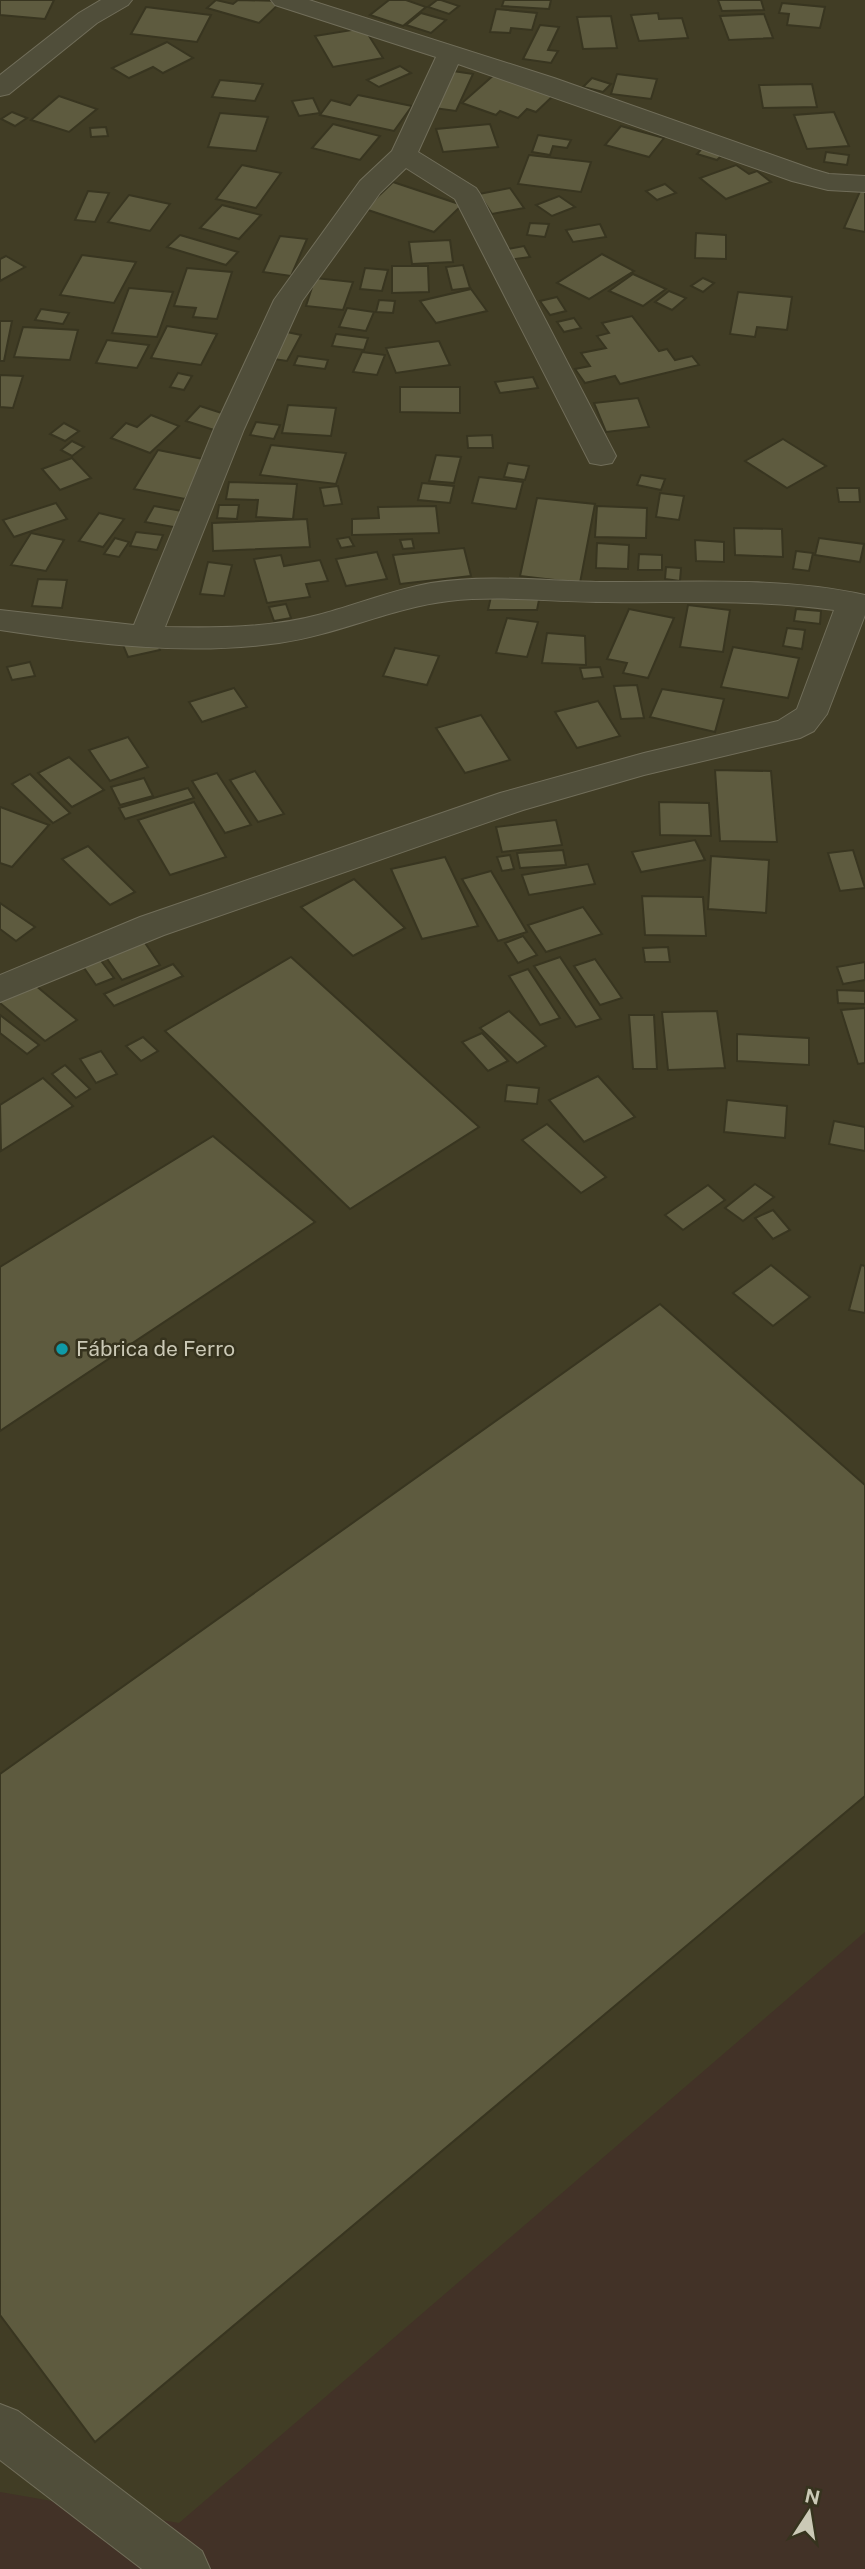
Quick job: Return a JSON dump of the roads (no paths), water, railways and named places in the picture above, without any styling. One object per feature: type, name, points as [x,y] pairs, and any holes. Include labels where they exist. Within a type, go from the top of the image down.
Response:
[{"type":"street","points":[[0,88],[88,18],[119,0]]},
{"type":"street","points":[[284,0],[558,88],[802,175],[828,182],[865,184]]},
{"type":"street","points":[[146,635],[229,429],[288,300],[370,187],[404,155],[450,54]]},
{"type":"street","points":[[404,155],[466,194],[601,456]]},
{"type":"street","points":[[0,620],[42,627],[146,635],[191,637],[271,633],[316,626],[379,606],[431,594],[502,587],[585,592],[704,591],[804,596],[859,603],[811,714],[802,723],[788,730],[643,765],[512,801],[152,926],[0,989]]},
{"type":"street","points":[[0,2429],[184,2569]]},
{"type":"place","name":"Fábrica de Ferro","points":[[62,1349]]}]
